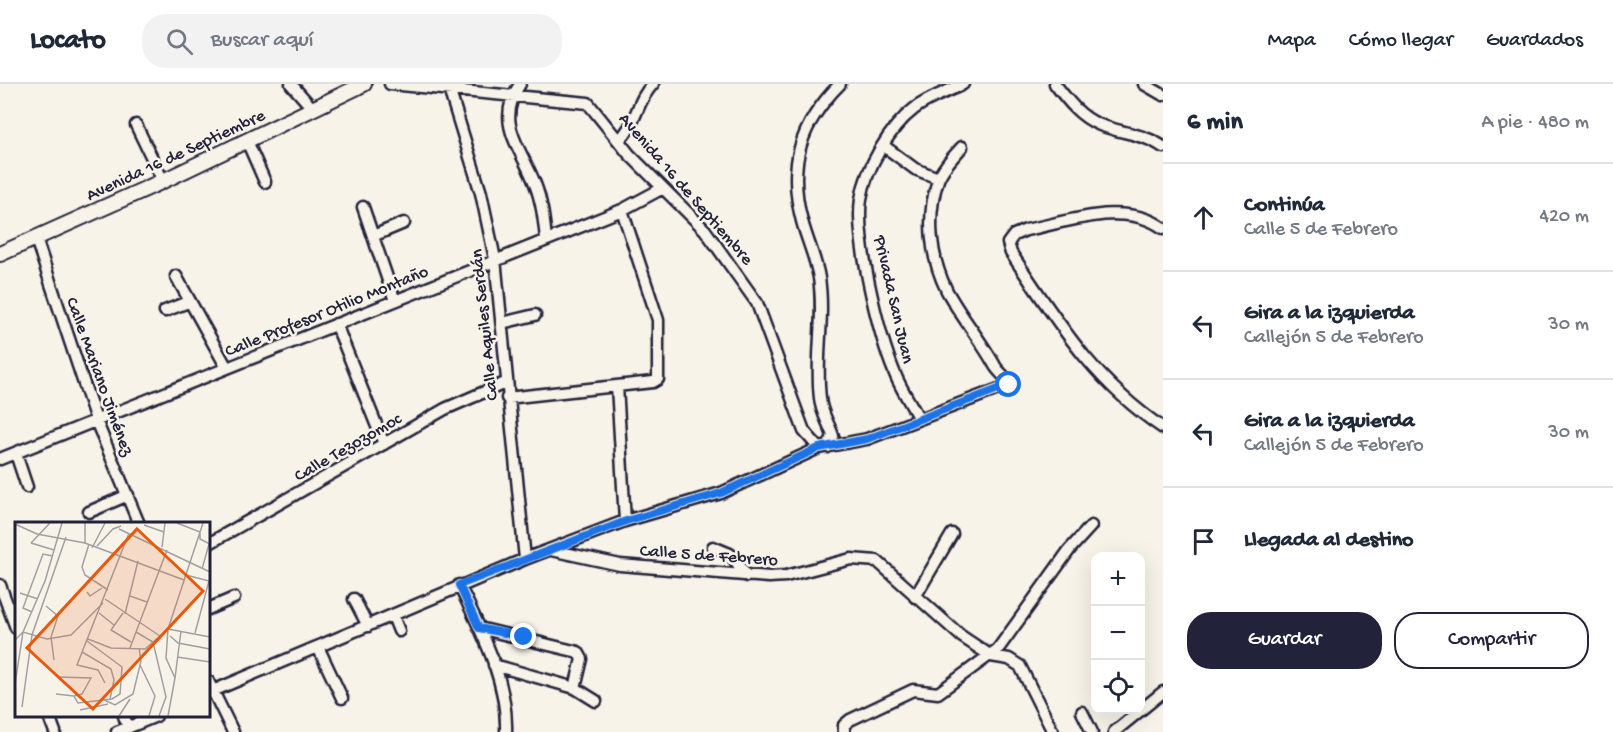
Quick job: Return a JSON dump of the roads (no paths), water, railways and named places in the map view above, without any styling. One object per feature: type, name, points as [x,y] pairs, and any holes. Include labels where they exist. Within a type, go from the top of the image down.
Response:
[{"type":"street","points":[[291,84],[313,110]]},
{"type":"street","name":"Avenida 16 de Septiembre","points":[[1,253],[163,181],[364,84]]},
{"type":"street","name":"Avenida 16 de Septiembre","points":[[390,84],[450,92],[588,103],[663,188],[705,230],[748,287],[757,303],[804,431],[823,448]]},
{"type":"street","points":[[520,84],[511,97],[510,132],[538,192],[546,239]]},
{"type":"street","points":[[619,140],[633,124],[642,99],[653,84]]},
{"type":"street","points":[[823,448],[833,436],[823,415],[819,383],[819,279],[802,221],[797,190],[798,154],[802,137],[817,109],[840,84]]},
{"type":"street","name":"Privada San Juan","points":[[918,418],[899,384],[889,357],[870,280],[862,232],[861,199],[864,186],[884,146],[914,109],[963,84]]},
{"type":"street","points":[[1055,84],[1069,103],[1084,116],[1101,125],[1139,136],[1163,147]]},
{"type":"street","points":[[1067,84],[1069,103]]},
{"type":"street","points":[[1144,84],[1163,95]]},
{"type":"street","name":"Calle Aquiles Serdán","points":[[450,92],[481,193],[495,259],[507,398],[525,559]]},
{"type":"street","points":[[136,125],[163,181]]},
{"type":"street","points":[[247,141],[265,182]]},
{"type":"street","points":[[884,146],[915,169],[938,178],[962,147]]},
{"type":"street","name":"Calle 5 de Febrero","points":[[210,689],[318,647],[393,616],[459,585],[525,559],[626,521],[721,493],[823,448],[867,439],[1008,386],[1009,382],[956,306],[932,249],[931,222],[938,178]]},
{"type":"street","name":"Calle Profesor Otilio Montaño","points":[[0,459],[97,423],[495,259],[622,210],[663,188]]},
{"type":"street","points":[[363,207],[395,301]]},
{"type":"street","points":[[507,398],[653,382],[659,376],[658,320],[622,210]]},
{"type":"street","points":[[1163,228],[1144,218],[1112,215],[1026,230],[1014,235],[1008,243],[1011,254],[1086,361],[1126,400],[1163,428]]},
{"type":"street","points":[[373,236],[404,223]]},
{"type":"street","name":"Calle Mariano Jiménez","points":[[36,238],[97,423],[139,522]]},
{"type":"street","points":[[176,276],[188,302],[227,368]]},
{"type":"street","points":[[165,311],[188,302]]},
{"type":"street","points":[[502,323],[535,315]]},
{"type":"street","points":[[336,324],[384,444]]},
{"type":"street","name":"Calle Tezozomoc","points":[[210,542],[445,409],[506,382]]},
{"type":"street","points":[[617,386],[626,521]]},
{"type":"street","points":[[16,454],[27,486]]},
{"type":"street","points":[[89,512],[128,495]]},
{"type":"street","points":[[844,732],[844,725],[850,720],[908,692],[920,690],[938,693],[992,656],[1091,526]]},
{"type":"street","points":[[915,597],[952,534]]},
{"type":"street","points":[[713,547],[730,554],[747,576]]},
{"type":"street","name":"Calle 5 de Febrero","points":[[551,550],[620,565],[747,576],[786,576],[850,559],[865,558],[885,566],[915,597],[961,636],[992,656],[1017,663],[1025,672],[1053,732]]},
{"type":"street","points":[[0,585],[11,596],[15,622]]},
{"type":"street","points":[[459,585],[494,664],[507,721],[506,732]]},
{"type":"street","points":[[210,608],[234,598]]},
{"type":"street","points":[[354,599],[368,626]]},
{"type":"street","points":[[393,616],[399,631]]},
{"type":"street","points":[[479,628],[575,651],[582,659],[575,688]]},
{"type":"street","points":[[318,647],[342,698]]},
{"type":"street","points":[[494,664],[575,688],[596,701]]},
{"type":"street","points":[[210,689],[233,732]]},
{"type":"street","points":[[1114,732],[1163,692]]},
{"type":"street","points":[[1082,712],[1092,732]]},
{"type":"street","points":[[49,717],[55,732]]},
{"type":"street","points":[[124,717],[128,728]]},
{"type":"street","points":[[117,732],[154,717]]}]
